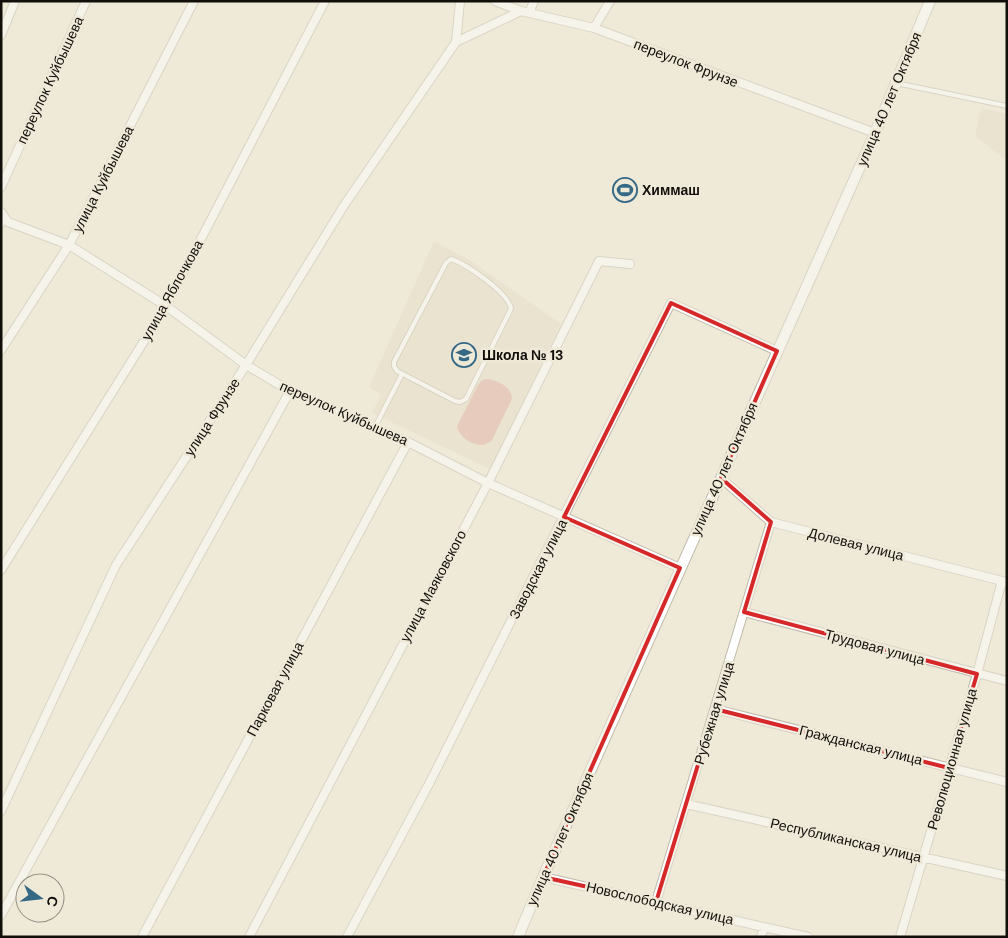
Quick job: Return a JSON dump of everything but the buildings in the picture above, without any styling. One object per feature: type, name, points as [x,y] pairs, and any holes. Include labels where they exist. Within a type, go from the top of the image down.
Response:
[{"type":"street","points":[[1,35],[15,1]]},
{"type":"street","name":"переулок Куйбышева","points":[[1,187],[86,1]]},
{"type":"street","name":"улица Куйбышева","points":[[1,350],[69,245],[194,1]]},
{"type":"street","name":"улица Яблочкова","points":[[1,570],[166,306],[326,1]]},
{"type":"street","name":"улица Фрунзе","points":[[1,811],[116,564],[246,365],[343,207],[456,42],[460,1]]},
{"type":"street","name":"переулок Фрунзе","points":[[495,1],[525,12],[594,28],[875,133]]},
{"type":"street","points":[[456,42],[525,12],[534,1]]},
{"type":"street","points":[[594,28],[610,1]]},
{"type":"street","name":"улица 40 лет Октября","points":[[518,937],[680,568],[875,133],[930,1]]},
{"type":"street","name":"переулок Куйбышева","points":[[1,212],[4,223],[8,222],[69,245],[166,306],[246,365],[290,391],[408,442],[488,483],[564,518],[680,568]]},
{"type":"street","name":"улица Маяковского","points":[[249,937],[488,483],[599,261],[630,264]]},
{"type":"street","name":"Заводская улица","points":[[347,937],[430,782],[671,303],[777,351]]},
{"type":"street","points":[[1,915],[290,391]]},
{"type":"street","name":"Парковая улица","points":[[142,937],[408,442]]},
{"type":"street","name":"Долевая улица","points":[[721,478],[771,522],[1004,582]]},
{"type":"street","name":"Рубежная улица","points":[[656,902],[771,522]]},
{"type":"street","name":"Революционная улица","points":[[900,937],[1004,582]]},
{"type":"street","name":"Трудовая улица","points":[[744,612],[1007,681]]},
{"type":"street","name":"Гражданская улица","points":[[715,709],[1007,782]]},
{"type":"street","name":"Республиканская улица","points":[[686,804],[1007,876]]},
{"type":"street","name":"Новослободская улица","points":[[543,877],[808,937]]},
{"type":"street","points":[[761,937],[764,927]]},
{"type":"lane","points":[[896,83],[1007,106]]},
{"type":"lane","points":[[454,260],[468,267],[510,302],[510,313],[464,401],[455,401],[402,374],[395,369],[394,362],[447,261],[454,260]]},
{"type":"lane","points":[[375,427],[402,374]]},
{"type":"highlighted area","points":[[671,303],[777,351],[721,478],[771,522],[744,612],[977,674],[949,768],[715,709],[656,902],[543,877],[680,568],[564,517]]},
{"type":"shaded area","points":[[981,108],[1007,114],[1007,161],[975,136]]},
{"type":"shaded area","name":"Школа № 13","points":[[434,241],[471,261],[561,324],[490,469],[372,413],[381,394],[369,387]]},
{"type":"shaded area","points":[[488,379],[504,385],[510,391],[512,399],[492,440],[483,445],[477,445],[466,440],[457,426],[478,385],[482,380]]},
{"type":"place","name":"Химмаш","points":[[625,190]]},
{"type":"place","name":"Школа № 13","points":[[464,355]]}]
